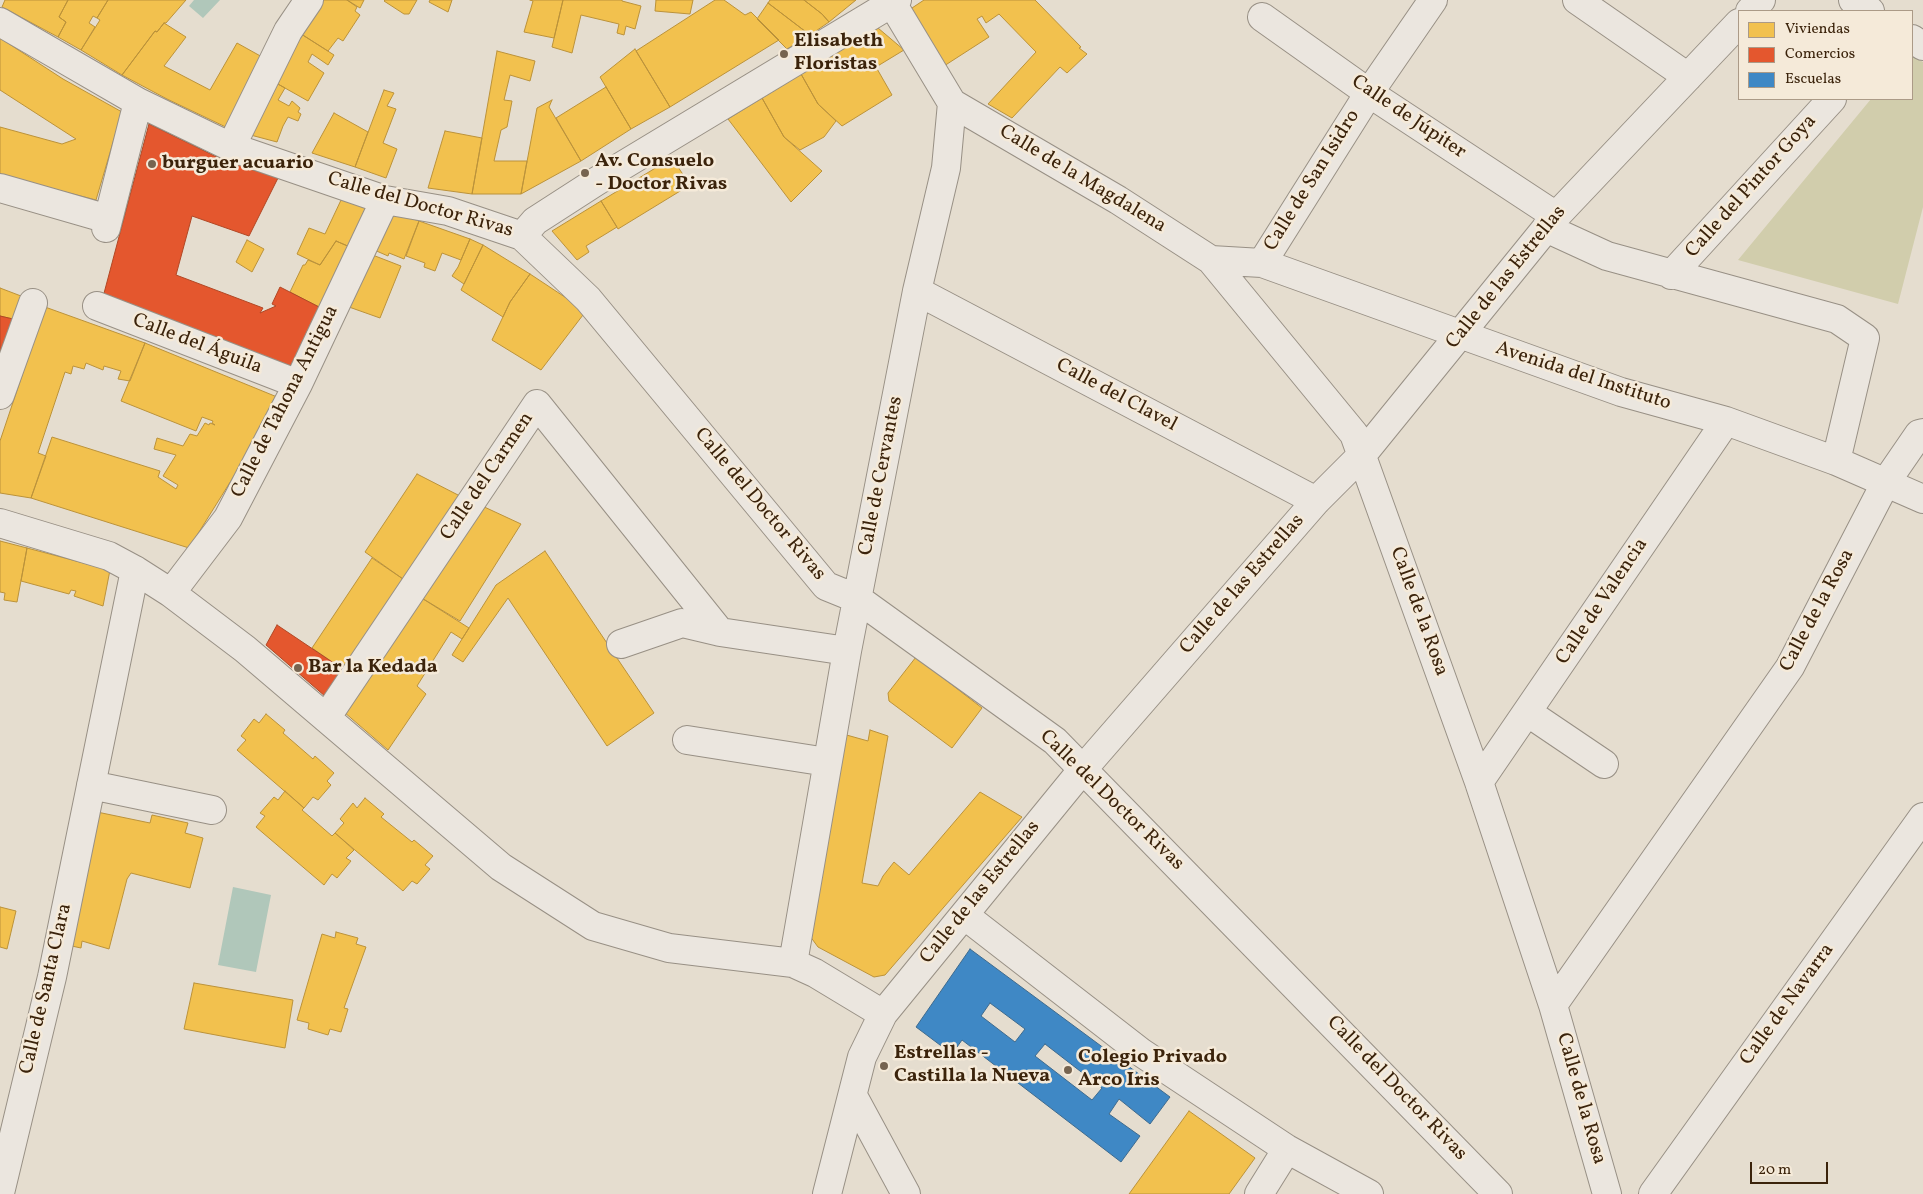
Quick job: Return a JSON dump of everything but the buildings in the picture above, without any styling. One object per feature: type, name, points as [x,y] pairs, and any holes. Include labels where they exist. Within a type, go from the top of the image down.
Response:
[{"type":"street","points":[[232,146],[288,31],[309,0]]},
{"type":"street","name":"Calle de San Isidro","points":[[1262,263],[1369,93],[1433,0]]},
{"type":"street","points":[[1577,0],[1688,77]]},
{"type":"street","points":[[1751,10],[1761,0]]},
{"type":"street","points":[[1853,0],[1868,10]]},
{"type":"street","points":[[522,236],[535,221],[597,181],[895,2],[952,103]]},
{"type":"street","name":"Calle de Júpiter","points":[[1262,17],[1551,222]]},
{"type":"street","name":"Calle del Doctor Rivas","points":[[0,22],[138,102],[232,146],[385,200],[448,211],[522,236],[588,299],[826,586],[858,600],[1055,741],[1498,1194]]},
{"type":"street","name":"Calle de las Estrellas","points":[[827,1194],[862,1057],[883,1014],[1084,769],[1316,501],[1362,455],[1551,222],[1738,24]]},
{"type":"street","name":"Calle del Pintor Goya","points":[[1671,275],[1831,100]]},
{"type":"street","points":[[0,188],[107,223],[138,102]]},
{"type":"street","name":"Calle de la Magdalena","points":[[952,103],[1118,200],[1210,260]]},
{"type":"street","name":"Calle de Cervantes","points":[[793,963],[847,651],[917,291],[946,168],[952,103]]},
{"type":"street","name":"Calle de Tahona Antigua","points":[[171,594],[228,518],[298,384],[385,200]]},
{"type":"street","name":"Calle del Pintor Goya","points":[[1551,222],[1606,256],[1837,320],[1866,338],[1836,461]]},
{"type":"street","name":"Avenida del Instituto","points":[[1210,260],[1262,263],[1460,336],[1621,392],[1726,422],[1836,461],[1923,499]]},
{"type":"street","name":"Calle de la Rosa","points":[[1210,260],[1354,434],[1479,782],[1553,1004],[1607,1194]]},
{"type":"street","name":"Calle del Clavel","points":[[917,291],[1316,501]]},
{"type":"street","points":[[0,395],[33,303]]},
{"type":"street","name":"Calle del Águila","points":[[97,306],[298,384]]},
{"type":"street","name":"Calle del Carmen","points":[[326,718],[537,404],[720,632]]},
{"type":"street","name":"Calle de Valencia","points":[[1479,782],[1726,422]]},
{"type":"street","name":"Calle de la Rosa","points":[[1553,1004],[1790,667],[1886,482],[1921,433]]},
{"type":"street","points":[[0,523],[109,556],[135,570],[171,594],[245,649],[501,867],[593,926],[669,948],[793,963],[815,973],[883,1014]]},
{"type":"street","name":"Calle de Santa Clara","points":[[0,1193],[52,977],[135,570]]},
{"type":"street","points":[[621,644],[682,623],[720,632],[847,651]]},
{"type":"street","points":[[1527,712],[1604,764]]},
{"type":"street","points":[[686,740],[827,762]]},
{"type":"street","points":[[91,785],[212,810]]},
{"type":"street","name":"Calle de Navarra","points":[[1653,1194],[1923,817]]},
{"type":"street","points":[[964,915],[1142,1053],[1287,1150],[1369,1194]]},
{"type":"street","points":[[853,1096],[906,1194]]},
{"type":"street","points":[[1259,1194],[1287,1150]]},
{"type":"shaded area","points":[[194,0],[220,0],[203,18],[189,6]]},
{"type":"shaded area","points":[[1913,56],[1923,62],[1923,207],[1898,304],[1738,260],[1870,100],[1913,100]]},
{"type":"shaded area","points":[[233,887],[271,895],[256,972],[218,965]]},
{"type":"place","name":"Elisabeth Floristas","points":[[784,54]]},
{"type":"place","name":"burguer acuario","points":[[152,164]]},
{"type":"place","name":"Av. Consuelo - Doctor Rivas","points":[[585,173]]},
{"type":"place","name":"Bar la Kedada","points":[[298,668]]},
{"type":"place","name":"Estrellas - Castilla la Nueva","points":[[884,1066]]},
{"type":"place","name":"Colegio Privado Arco Iris","points":[[1068,1070]]}]
